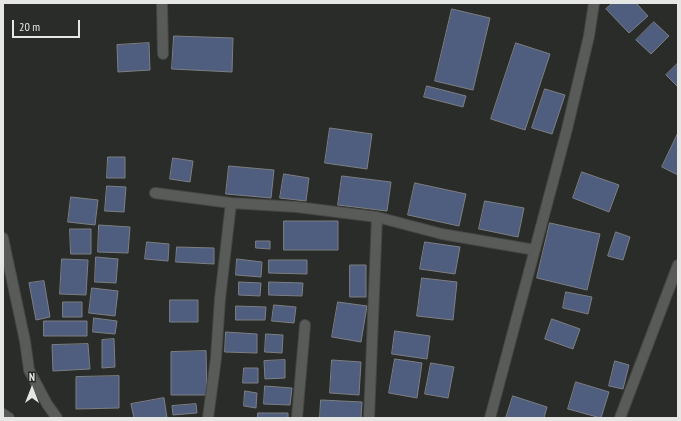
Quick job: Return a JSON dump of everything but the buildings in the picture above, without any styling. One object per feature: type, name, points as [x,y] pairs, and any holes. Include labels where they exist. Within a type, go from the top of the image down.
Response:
[{"type":"street","points":[[162,3],[163,54]]},
{"type":"street","points":[[490,418],[577,88],[594,3]]},
{"type":"street","points":[[155,193],[231,203],[297,207],[377,217],[442,234],[535,250]]},
{"type":"street","points":[[208,418],[216,358],[220,300],[231,203]]},
{"type":"street","points":[[369,418],[377,217]]},
{"type":"street","points":[[3,238],[25,342],[29,370],[47,404],[57,418]]},
{"type":"street","points":[[620,418],[678,265]]},
{"type":"street","points":[[297,418],[305,325]]},
{"type":"street","points":[[3,414],[9,418]]}]
